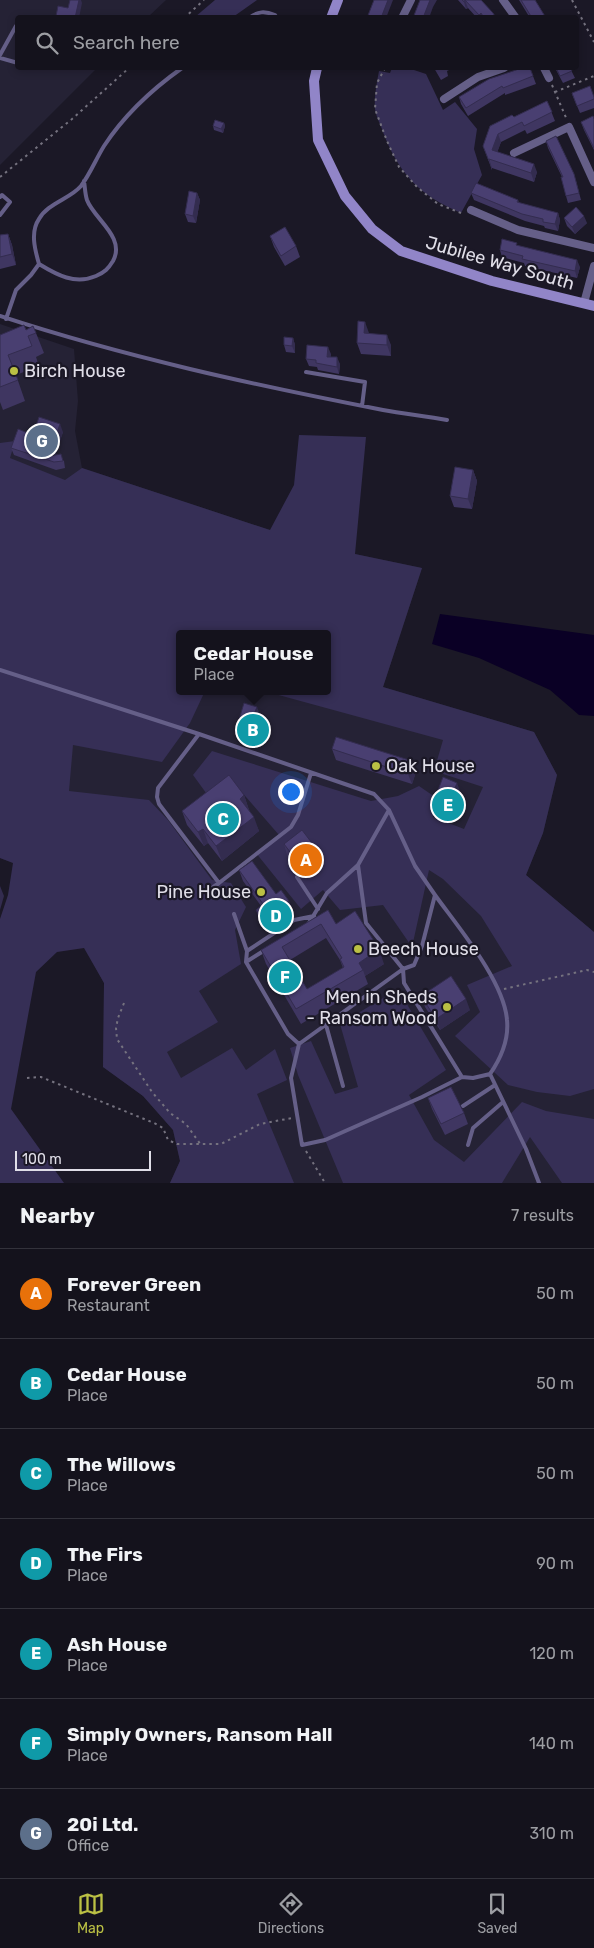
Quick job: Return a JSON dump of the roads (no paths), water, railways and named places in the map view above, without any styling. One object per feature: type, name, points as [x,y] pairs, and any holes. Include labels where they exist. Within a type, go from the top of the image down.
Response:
[{"type":"street","points":[[332,15],[338,0]]},
{"type":"street","points":[[404,15],[411,0]]},
{"type":"street","points":[[503,0],[514,15]]},
{"type":"street","name":"Jubilee Way South","points":[[317,70],[314,81],[318,140],[345,196],[372,229],[401,251],[492,281],[589,304]]},
{"type":"street","points":[[444,99],[478,77],[498,70]]},
{"type":"street","points":[[545,70],[549,78]]},
{"type":"street","points":[[514,153],[569,127],[594,182]]},
{"type":"street","points":[[471,210],[518,230],[594,248]]},
{"type":"street","points":[[589,304],[594,266]]},
{"type":"lane","points":[[253,15],[266,11],[276,15]]},
{"type":"lane","points":[[15,28],[0,56],[15,62]]},
{"type":"lane","points":[[84,181],[87,201],[110,231],[115,243],[114,258],[106,272],[90,278],[70,279],[56,275],[39,264],[34,240],[38,219],[52,206],[80,188],[84,181],[104,147],[125,117],[153,89],[179,70]]},
{"type":"lane","points":[[0,197],[2,195],[10,202],[0,215]]},
{"type":"lane","points":[[6,318],[16,290],[39,264]]},
{"type":"lane","points":[[0,316],[67,338],[242,382],[362,406],[447,420]]},
{"type":"lane","points":[[306,372],[365,382],[362,406]]},
{"type":"lane","points":[[0,670],[199,734],[374,794],[389,810],[415,866],[469,943],[499,990],[507,1020],[506,1042],[499,1061],[490,1074],[473,1078],[462,1077],[325,1140],[302,1145],[291,1078],[299,1044],[403,969],[414,965],[422,946],[435,896]]},
{"type":"lane","points":[[199,734],[158,788],[157,798],[219,883]]},
{"type":"lane","points":[[212,888],[291,827],[298,815],[311,773]]},
{"type":"lane","points":[[303,927],[311,922],[327,893],[358,865],[389,810]]},
{"type":"lane","points":[[358,865],[366,923],[403,969],[404,983],[462,1077]]},
{"type":"lane","points":[[297,878],[318,909]]},
{"type":"lane","points":[[234,914],[247,951],[246,962],[288,1034],[299,1044]]},
{"type":"lane","points":[[247,951],[294,920],[314,916]]},
{"type":"lane","points":[[246,962],[270,947]]},
{"type":"lane","points":[[326,1025],[343,1086]]},
{"type":"lane","points":[[490,1074],[526,1149],[539,1183]]},
{"type":"lane","points":[[463,1106],[495,1085]]},
{"type":"lane","points":[[468,1145],[473,1128],[504,1102]]},
{"type":"place","name":"Birch House","points":[[14,371]]},
{"type":"place","name":"20i Ltd.","points":[[42,441]]},
{"type":"place","name":"Cedar House","points":[[253,730]]},
{"type":"place","name":"Oak House","points":[[376,766]]},
{"type":"place","name":"Ash House","points":[[448,805]]},
{"type":"place","name":"The Willows","points":[[223,819]]},
{"type":"place","name":"Forever Green","points":[[306,860]]},
{"type":"place","name":"Pine House","points":[[261,892]]},
{"type":"place","name":"The Firs","points":[[276,916]]},
{"type":"place","name":"Beech House","points":[[358,949]]},
{"type":"place","name":"Simply Owners, Ransom Hall","points":[[285,977]]},
{"type":"place","name":"Men in Sheds - Ransom Wood","points":[[447,1007]]}]
